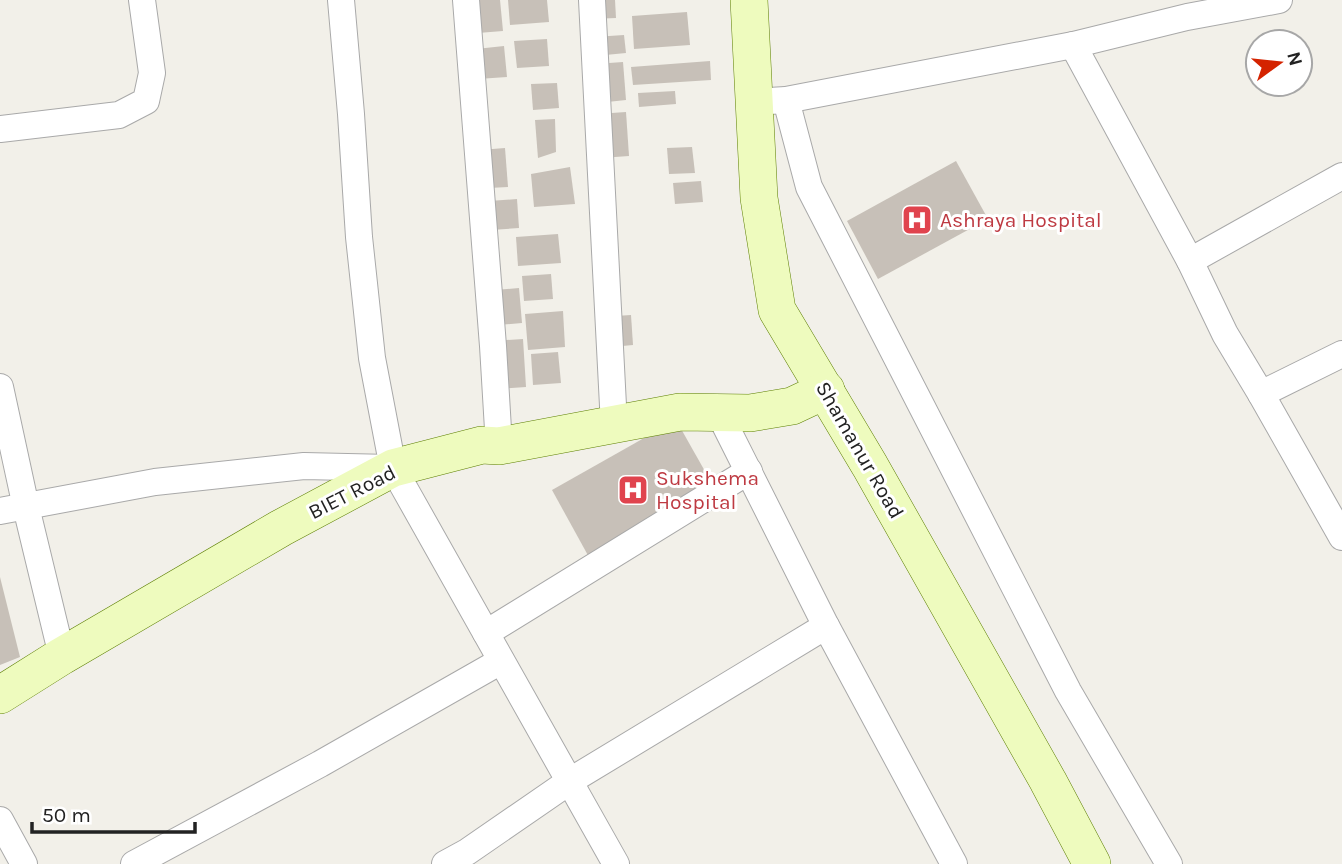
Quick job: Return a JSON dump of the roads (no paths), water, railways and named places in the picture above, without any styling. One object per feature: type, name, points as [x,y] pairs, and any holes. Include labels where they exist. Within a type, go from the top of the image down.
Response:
[{"type":"main road","name":"Shamanur Road","points":[[749,0],[770,101],[759,198],[777,310],[826,390],[1092,864]]},
{"type":"main road","name":"BIET Road","points":[[0,695],[281,528],[393,468],[482,446],[499,446],[680,412],[750,413],[792,406],[826,390]]},
{"type":"street","points":[[0,130],[119,115],[146,101],[152,74],[142,0]]},
{"type":"street","points":[[341,0],[359,237],[371,344],[393,468],[616,864]]},
{"type":"street","points":[[466,0],[499,446]]},
{"type":"street","points":[[592,0],[614,425]]},
{"type":"street","points":[[1169,864],[1068,691],[809,187],[770,101],[1073,45],[1186,8],[1279,0]]},
{"type":"street","points":[[1073,45],[1190,261],[1225,334],[1335,510],[1342,537]]},
{"type":"street","points":[[1190,261],[1342,176]]},
{"type":"street","points":[[1261,394],[1342,354]]},
{"type":"street","points":[[0,387],[62,656]]},
{"type":"street","points":[[719,413],[826,626],[954,864]]},
{"type":"street","points":[[0,511],[155,482],[290,467],[393,468]]},
{"type":"street","points":[[486,633],[748,471]]},
{"type":"street","points":[[445,864],[467,852],[570,781],[826,626]]},
{"type":"street","points":[[134,864],[320,764],[501,661]]},
{"type":"street","points":[[0,820],[24,864]]},
{"type":"place","name":"Ashraya Hospital","points":[[917,220]]},
{"type":"place","name":"Sukshema Hospital","points":[[633,490]]}]
